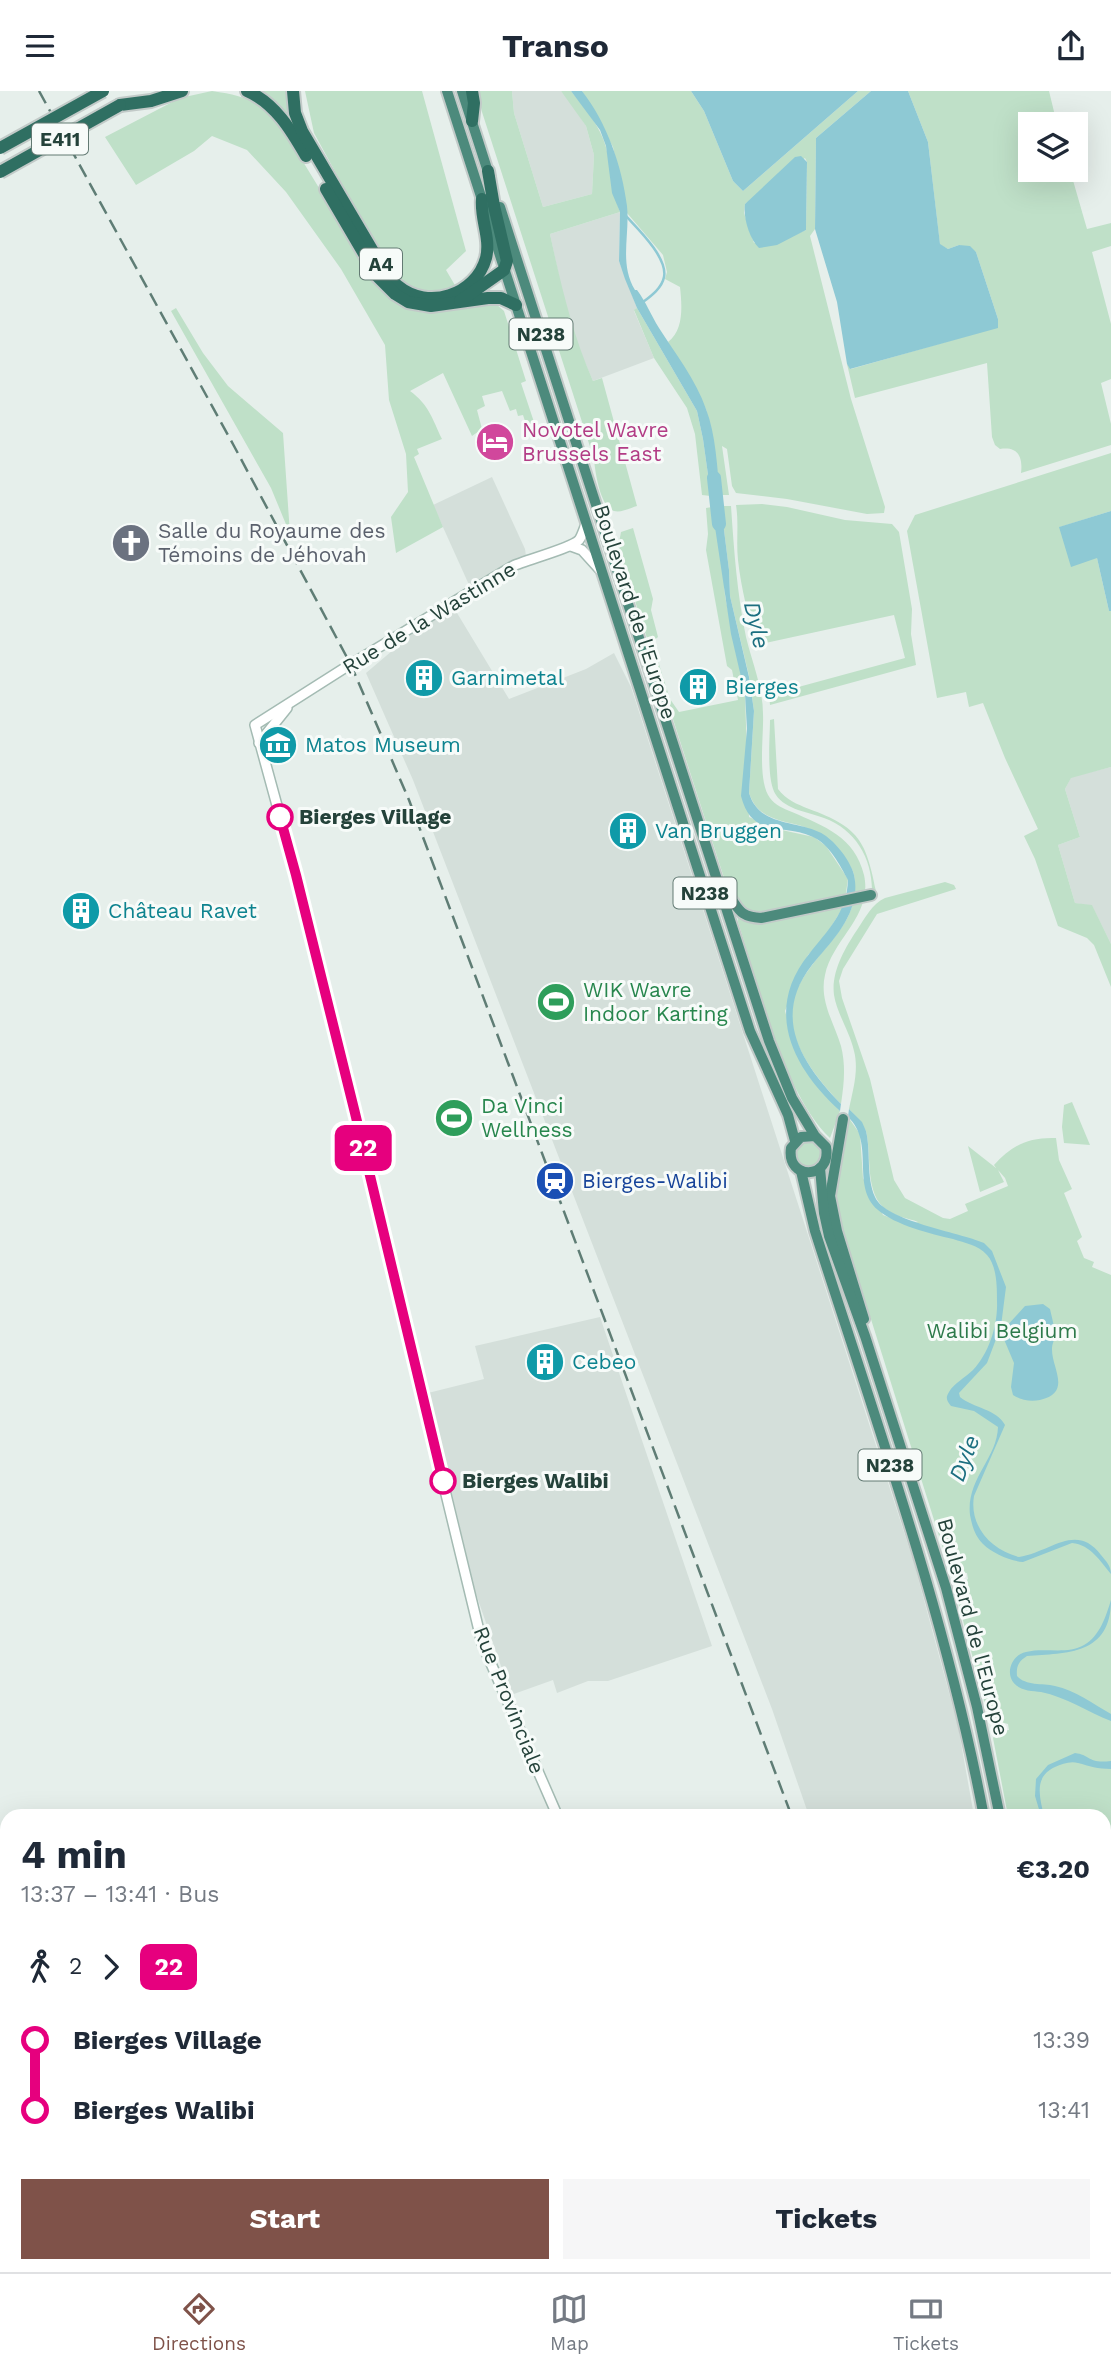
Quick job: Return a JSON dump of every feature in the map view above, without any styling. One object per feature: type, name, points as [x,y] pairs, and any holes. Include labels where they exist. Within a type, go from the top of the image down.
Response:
[{"type":"highway","name":"E411","points":[[0,148],[103,91]]},
{"type":"highway","name":"E411","points":[[0,173],[148,91]]},
{"type":"highway","points":[[120,105],[151,101],[182,91]]},
{"type":"highway","name":"A4","points":[[247,91],[271,106],[286,123],[377,276],[395,294],[408,302],[430,306],[501,298],[516,305]]},
{"type":"highway","name":"A4","points":[[293,91],[295,113],[311,148],[384,270],[398,286],[424,297],[446,297],[466,287],[479,274],[486,258],[488,241],[480,213],[482,199]]},
{"type":"highway","name":"Boulevard de l'Europe","points":[[447,91],[750,1031],[788,1115],[795,1141],[790,1156],[795,1167],[801,1171],[815,1231],[940,1626],[982,1809]]},
{"type":"highway","name":"Boulevard de l'Europe","points":[[462,91],[779,1069],[792,1098],[827,1151],[825,1162],[820,1168],[829,1236],[865,1336],[946,1588],[977,1707],[998,1809]]},
{"type":"highway","points":[[472,91],[472,121]]},
{"type":"highway","points":[[488,171],[507,261],[504,269]]},
{"type":"highway","name":"A4","points":[[459,301],[504,269]]},
{"type":"highway","points":[[719,887],[729,894],[734,905],[744,914],[755,918],[866,896]]},
{"type":"highway","points":[[842,1119],[830,1196],[837,1231],[864,1314],[865,1336]]},
{"type":"highway","points":[[795,1141],[805,1136],[815,1136]]},
{"type":"highway","points":[[801,1171],[811,1172],[820,1168]]},
{"type":"main road","points":[[571,546],[579,540],[586,524]]},
{"type":"main road","points":[[571,546],[582,550],[601,571]]},
{"type":"main road","name":"Rue de la Wastinne","points":[[255,725],[513,566],[571,546]]},
{"type":"main road","name":"Rue de la Wastinne","points":[[259,743],[292,701]]},
{"type":"main road","name":"Rue Provinciale","points":[[255,725],[303,900],[482,1643],[555,1809]]},
{"type":"shaded area","points":[[512,91],[561,91],[570,101],[586,126],[594,155],[592,194],[543,207],[514,113]]},
{"type":"shaded area","points":[[620,212],[619,261],[637,308],[634,311],[654,358],[593,381],[579,349],[563,296],[550,234]]},
{"type":"shaded area","points":[[492,477],[526,556],[470,587],[433,505]]},
{"type":"shaded area","points":[[454,608],[509,699],[586,669],[614,653],[631,687],[914,1563],[958,1726],[973,1809],[807,1809],[772,1709],[413,780],[366,673],[419,628]]},
{"type":"shaded area","points":[[1111,767],[1111,944],[1092,906],[1075,903],[1058,845],[1080,837],[1065,789],[1071,777]]},
{"type":"shaded area","points":[[600,1317],[712,1646],[608,1681],[588,1681],[557,1693],[553,1680],[511,1695],[475,1591],[428,1393],[484,1379],[475,1346]]},
{"type":"green space","points":[[212,91],[249,100],[280,124],[374,278],[406,307],[424,313],[495,303],[504,311],[526,381],[521,383],[538,434],[530,436],[523,415],[518,416],[516,409],[510,411],[502,391],[482,396],[485,406],[477,410],[482,429],[472,436],[443,373],[410,391],[426,407],[442,439],[417,449],[419,454],[414,457],[443,527],[396,553],[391,517],[408,492],[406,454],[389,400],[385,345],[341,269],[286,192],[247,150],[212,136],[194,151],[136,185],[105,137],[180,98]]},
{"type":"green space","points":[[261,91],[288,91],[294,126],[278,106]]},
{"type":"green space","points":[[305,91],[422,91],[466,251],[446,270],[456,287],[447,291],[423,292],[401,281],[383,259],[314,133]]},
{"type":"green space","points":[[477,91],[512,91],[514,113],[543,207],[592,194],[594,155],[586,126],[561,91],[571,91],[591,117],[603,139],[620,212],[550,234],[573,327],[593,381],[602,378],[637,506],[614,511],[602,496],[594,459]]},
{"type":"green space","points":[[582,91],[691,91],[704,111],[733,181],[743,191],[858,91],[871,91],[816,138],[815,229],[810,236],[851,399],[885,507],[884,513],[867,514],[787,499],[736,493],[732,486],[727,449],[722,446],[729,495],[720,495],[706,409],[668,342],[679,324],[680,287],[665,279],[667,272],[663,255],[627,213],[613,147]],"holes":[[[805,158],[806,230],[754,243],[744,213],[745,204]]]},
{"type":"green space","points":[[908,91],[1049,91],[1054,112],[1018,112],[1018,182],[1073,182],[1087,229],[1111,223],[1111,246],[1092,252],[1111,324],[1111,379],[1101,383],[1111,424],[1111,445],[1021,473],[1018,454],[1011,449],[1000,449],[992,437],[987,363],[855,398],[847,364],[851,369],[998,327],[998,319],[976,252],[959,245],[948,249],[940,245],[928,142]]},
{"type":"green space","points":[[176,308],[203,353],[228,386],[283,433],[290,534],[271,488],[171,311]]},
{"type":"green space","points":[[637,308],[697,411],[711,496],[702,495],[695,434],[687,408],[654,358],[634,310]]},
{"type":"green space","points":[[1111,453],[1111,511],[1060,527],[1097,558],[1111,611],[1111,767],[1071,778],[1065,789],[1080,837],[1058,845],[1075,903],[1092,905],[1111,944],[1111,987],[1094,945],[1087,938],[1058,926],[1035,859],[1024,836],[1038,829],[983,703],[969,707],[966,692],[937,698],[907,531],[915,515]]},
{"type":"green space","points":[[762,504],[845,520],[892,524],[899,532],[912,609],[911,634],[916,665],[770,705],[769,695],[905,658],[894,615],[756,645],[739,571],[736,505]]},
{"type":"green space","points":[[721,506],[731,506],[743,621],[761,695],[762,769],[766,790],[777,805],[815,822],[846,842],[860,862],[864,875],[863,903],[829,962],[824,984],[828,1011],[843,1053],[841,1104],[806,1060],[794,1034],[791,1020],[792,1007],[802,979],[842,928],[850,913],[854,896],[854,876],[844,860],[815,834],[805,827],[764,814],[749,793],[754,711],[749,676],[730,596]]},
{"type":"green space","points":[[712,507],[725,596],[745,694],[749,817],[777,829],[814,837],[826,846],[848,879],[844,906],[824,938],[808,955],[785,1011],[798,1056],[811,1079],[840,1111],[830,1138],[799,1095],[774,1037],[738,922],[736,903],[725,881],[618,548],[621,532],[633,528],[653,599],[651,610],[658,637],[652,642],[670,699],[679,712],[738,700],[732,670],[727,666],[706,550],[706,508]]},
{"type":"green space","points":[[774,719],[778,789],[792,801],[839,822],[850,830],[864,848],[876,891],[872,890],[869,867],[860,846],[845,829],[824,818],[792,807],[776,795],[769,759],[770,720]]},
{"type":"green space","name":"Walibi Belgium","points":[[945,882],[954,885],[956,889],[877,914],[843,969],[839,981],[842,998],[870,1079],[894,1180],[905,1198],[950,1219],[968,1211],[965,1204],[1008,1186],[998,1170],[1004,1182],[980,1192],[968,1146],[996,1168],[994,1165],[1014,1147],[1037,1139],[1056,1138],[1059,1160],[1072,1189],[1064,1193],[1082,1237],[1077,1241],[1084,1258],[1094,1262],[1092,1267],[1111,1275],[1111,1809],[1007,1809],[993,1738],[998,1731],[1009,1730],[1008,1724],[989,1719],[956,1594],[957,1588],[968,1579],[967,1573],[951,1574],[837,1211],[834,1198],[848,1117],[860,1134],[863,1178],[883,1215],[909,1225],[918,1222],[891,1212],[875,1195],[866,1131],[849,1109],[856,1065],[852,1044],[834,995],[837,969],[844,952],[866,916],[885,898]]},
{"type":"green space","points":[[1072,1102],[1090,1145],[1064,1143],[1064,1105]]},
{"type":"green space","points":[[808,1141],[817,1145],[821,1154],[817,1163],[808,1167],[799,1163],[795,1154],[799,1145]]},
{"type":"water","points":[[571,91],[582,91],[599,117],[612,145],[627,206],[626,260],[630,280],[702,398],[714,440],[720,495],[711,496],[697,411],[637,308],[625,279],[619,261],[620,212],[612,193],[606,146],[600,130]]},
{"type":"water","points":[[691,91],[858,91],[743,191],[733,181],[704,111]]},
{"type":"water","points":[[871,91],[908,91],[928,142],[940,244],[948,249],[959,245],[970,246],[976,252],[998,319],[998,328],[850,369],[837,302],[815,229],[816,138]]},
{"type":"water","points":[[801,156],[807,162],[806,230],[777,245],[759,248],[748,227],[745,204],[795,157]]},
{"type":"water","points":[[721,506],[730,596],[754,711],[749,793],[754,804],[769,817],[809,828],[828,838],[846,857],[854,876],[855,893],[850,913],[800,984],[794,1003],[796,1039],[814,1073],[841,1104],[840,1111],[823,1094],[797,1057],[786,1017],[788,997],[795,975],[840,911],[848,880],[833,855],[819,840],[802,833],[761,824],[746,810],[741,796],[747,729],[745,694],[731,634],[712,507]]},
{"type":"water","points":[[1111,511],[1109,611],[1097,558],[1071,567],[1059,527]]},
{"type":"water","points":[[849,1109],[862,1122],[866,1131],[870,1181],[875,1197],[882,1205],[907,1219],[984,1243],[992,1251],[1006,1287],[1001,1326],[987,1363],[959,1393],[965,1401],[996,1415],[1005,1425],[974,1496],[973,1507],[979,1527],[999,1549],[1019,1557],[1063,1542],[1082,1541],[1092,1545],[1101,1555],[1111,1574],[1094,1554],[1079,1544],[1072,1543],[1023,1562],[991,1550],[976,1534],[970,1515],[970,1502],[977,1480],[993,1449],[998,1427],[974,1411],[951,1406],[947,1398],[954,1386],[979,1363],[991,1338],[997,1310],[995,1271],[987,1255],[975,1247],[903,1224],[878,1210],[865,1189],[861,1139],[848,1117]]},
{"type":"water","points":[[1043,1304],[1050,1309],[1054,1327],[1052,1348],[1058,1385],[1050,1396],[1033,1401],[1013,1395],[1011,1387],[1014,1363],[1003,1337],[1005,1328],[1025,1306]]},
{"type":"water","points":[[1111,1600],[1104,1632],[1095,1641],[1071,1651],[1027,1656],[1019,1664],[1017,1676],[1034,1684],[1055,1686],[1077,1694],[1111,1714],[1111,1721],[1059,1697],[1021,1688],[1012,1681],[1011,1666],[1021,1654],[1070,1650],[1090,1641],[1102,1625]]},
{"type":"water","points":[[1075,1753],[1098,1761],[1111,1761],[1111,1769],[1072,1762],[1055,1767],[1043,1776],[1040,1788],[1042,1809],[1039,1809],[1035,1796],[1036,1779],[1048,1765]]},
{"type":"waterway","points":[[626,216],[651,244],[664,269],[661,285],[643,302]]},
{"type":"waterway","name":"Dyle","points":[[714,478],[719,524]]},
{"type":"railway","points":[[39,91],[351,665],[409,800],[789,1809]]},
{"type":"bus line","name":"22","points":[[280,817],[355,1113],[443,1481]]},
{"type":"place","name":"Novotel Wavre Brussels East","points":[[495,442]]},
{"type":"place","name":"Salle du Royaume des Témoins de Jéhovah","points":[[131,543]]},
{"type":"place","name":"Garnimetal","points":[[424,678]]},
{"type":"place","name":"Bierges","points":[[698,687]]},
{"type":"place","name":"Matos Museum","points":[[278,745]]},
{"type":"place","name":"Bierges Village","points":[[280,817]]},
{"type":"place","name":"Van Bruggen","points":[[628,831]]},
{"type":"place","name":"Château Ravet","points":[[81,911]]},
{"type":"place","name":"WIK Wavre Indoor Karting","points":[[556,1002]]},
{"type":"place","name":"Da Vinci Wellness","points":[[454,1118]]},
{"type":"place","name":"Bierges-Walibi","points":[[555,1181]]},
{"type":"place","name":"Cebeo","points":[[545,1362]]},
{"type":"place","name":"Bierges Walibi","points":[[443,1481]]}]
